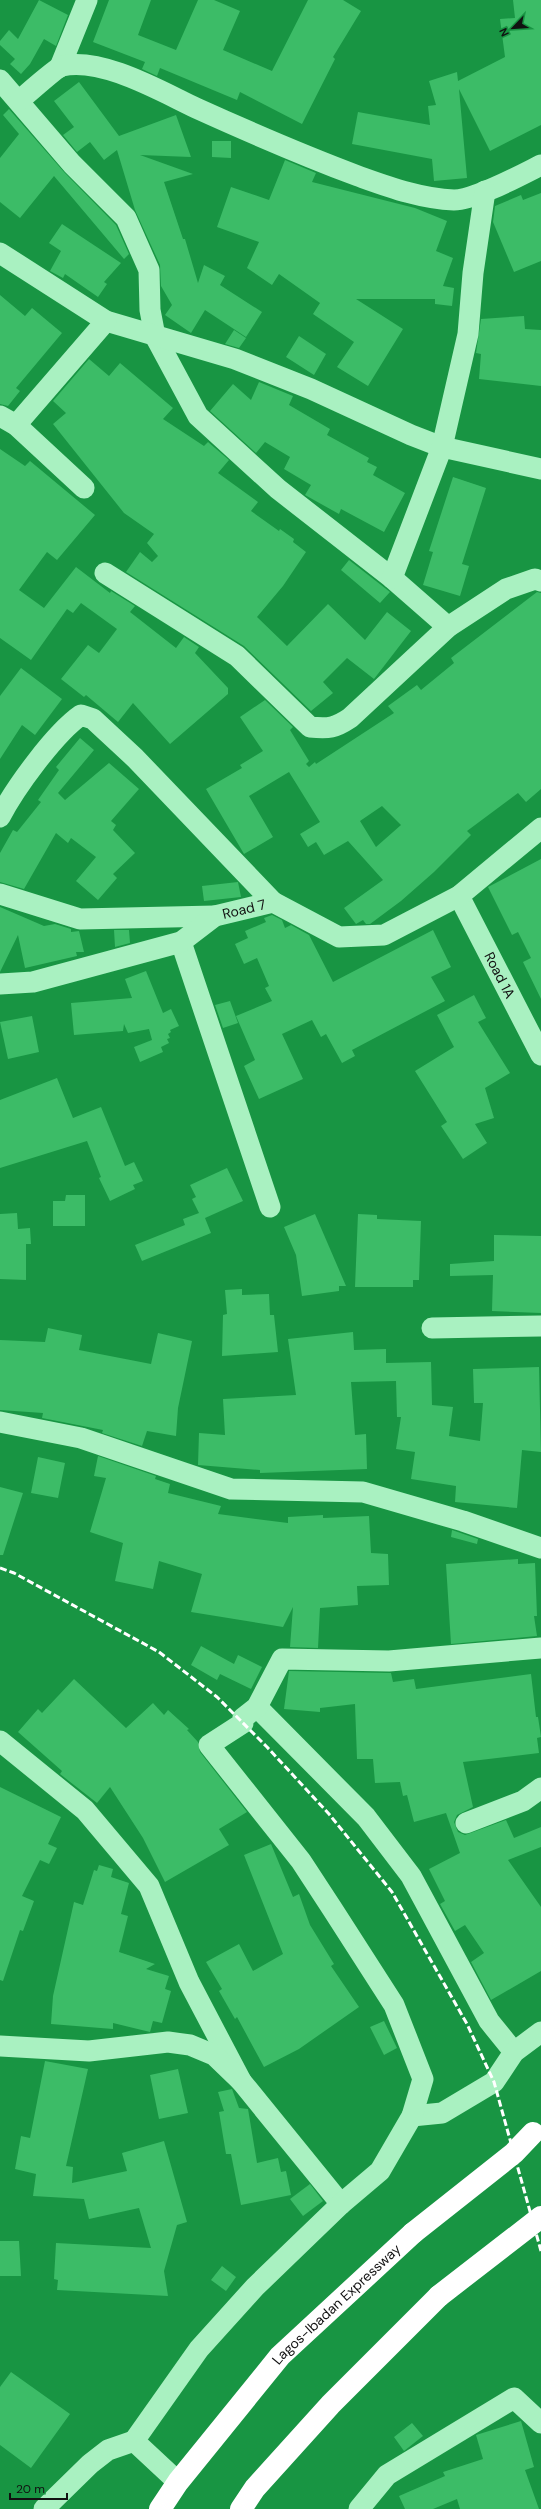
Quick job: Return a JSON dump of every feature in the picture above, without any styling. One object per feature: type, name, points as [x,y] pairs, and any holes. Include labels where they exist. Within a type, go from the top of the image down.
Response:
[{"type":"highway","name":"Lagos-Ibadan Expressway","points":[[160,2509],[178,2482],[280,2356],[413,2233],[514,2153],[537,2130]]},
{"type":"highway","points":[[241,2509],[255,2488],[330,2406],[439,2296],[541,2217]]},
{"type":"street","points":[[20,100],[60,67],[87,0]]},
{"type":"street","points":[[60,67],[78,65],[98,67],[151,87],[291,151],[386,186],[425,197],[456,200],[485,191],[541,165]]},
{"type":"street","points":[[0,80],[20,100],[72,164],[126,218],[149,270],[150,310],[155,336],[198,416],[278,489],[392,578],[448,627]]},
{"type":"street","points":[[392,578],[442,447],[468,334],[473,273],[485,191]]},
{"type":"street","points":[[0,253],[106,321],[235,359],[442,447],[541,469]]},
{"type":"street","points":[[84,488],[8,420],[106,321]]},
{"type":"street","points":[[105,573],[237,656],[310,728],[337,727],[350,718],[448,627],[506,589],[535,579],[541,581]]},
{"type":"street","points":[[0,817],[8,802],[67,725],[81,715],[93,719],[109,733],[180,803],[273,902]]},
{"type":"street","name":"Road 7","points":[[0,984],[33,982],[181,942],[215,916],[273,902],[339,936],[384,935],[459,896],[541,828]]},
{"type":"street","points":[[0,894],[80,919],[215,916]]},
{"type":"street","name":"Road 1A","points":[[459,896],[541,1055]]},
{"type":"street","points":[[181,942],[270,1207]]},
{"type":"street","points":[[432,1328],[541,1326]]},
{"type":"street","points":[[0,1422],[81,1438],[231,1489],[363,1492],[463,1521],[541,1548]]},
{"type":"street","points":[[44,2509],[90,2464],[108,2450],[134,2441],[199,2349],[255,2287],[341,2204],[380,2171],[412,2116],[423,2079],[394,2004],[302,1861],[209,1745],[243,1723],[243,1718],[257,1707],[282,1659],[389,1661],[541,1648]]},
{"type":"street","points":[[257,1707],[366,1818],[411,1876],[489,2021],[514,2052]]},
{"type":"street","points":[[0,1741],[85,1810],[149,1886],[189,1982],[241,2081]]},
{"type":"street","points":[[466,1823],[523,1801],[541,1788]]},
{"type":"street","points":[[412,2116],[442,2113],[494,2082],[514,2052],[541,2032]]},
{"type":"street","points":[[0,2046],[89,2051],[168,2042],[190,2045],[214,2055],[241,2081],[341,2204]]},
{"type":"street","points":[[359,2509],[387,2475],[514,2398],[541,2423]]},
{"type":"street","points":[[134,2441],[178,2482]]},
{"type":"building","points":[[39,0],[68,15],[56,46],[44,39],[30,64],[21,74],[10,64],[15,59],[0,45],[0,41],[9,30],[18,39]]},
{"type":"building","points":[[109,0],[151,0],[138,35],[176,50],[198,0],[214,0],[240,11],[223,50],[272,71],[308,0],[343,0],[361,11],[333,57],[335,59],[302,124],[240,92],[237,100],[160,68],[157,76],[142,69],[145,62],[93,42]]},
{"type":"building","points":[[513,0],[541,0],[541,125],[490,151],[459,89],[467,178],[434,181],[432,159],[352,144],[358,112],[430,125],[428,106],[436,105],[429,81],[457,72],[458,81],[505,57],[500,19],[515,18]]},
{"type":"building","points":[[79,82],[119,136],[176,115],[191,157],[140,155],[193,174],[164,182],[183,239],[185,239],[198,283],[204,265],[225,276],[220,285],[262,312],[246,337],[205,310],[191,333],[165,315],[172,305],[161,286],[160,265],[135,210],[117,150],[104,160],[90,142],[77,152],[63,135],[74,127],[54,101]]},
{"type":"building","points":[[9,109],[64,172],[116,225],[129,254],[124,259],[54,176],[20,218],[0,202],[0,158],[19,134],[3,115]]},
{"type":"building","points":[[212,141],[231,141],[231,158],[212,157]]},
{"type":"building","points":[[285,160],[316,173],[312,182],[415,208],[447,221],[436,251],[453,258],[443,286],[454,288],[452,306],[435,304],[435,299],[356,299],[403,329],[368,386],[337,367],[354,342],[313,314],[320,303],[279,274],[272,285],[247,268],[259,242],[217,227],[231,187],[269,200]]},
{"type":"building","points":[[541,193],[541,261],[514,272],[493,222],[495,206],[521,195],[523,200]]},
{"type":"building","points":[[62,224],[121,263],[104,282],[107,284],[98,297],[65,274],[63,278],[50,271],[61,251],[49,243]]},
{"type":"building","points":[[0,295],[25,316],[32,308],[62,333],[16,388],[20,391],[8,406],[0,404]]},
{"type":"building","points":[[524,316],[525,329],[541,330],[541,386],[479,379],[481,354],[476,353],[481,319]]},
{"type":"building","points":[[234,330],[246,338],[239,348],[225,344]]},
{"type":"building","points":[[299,336],[326,354],[314,375],[286,357]]},
{"type":"building","points":[[89,359],[109,376],[120,363],[173,408],[163,419],[204,446],[208,442],[229,460],[218,473],[258,502],[251,511],[279,531],[280,529],[294,539],[293,542],[306,552],[283,586],[257,617],[287,646],[328,604],[365,640],[387,612],[411,631],[374,679],[347,658],[323,682],[333,693],[311,711],[244,646],[126,572],[140,552],[152,562],[158,556],[147,543],[154,534],[124,513],[53,424],[66,413],[53,401]]},
{"type":"building","points":[[259,382],[293,396],[289,405],[330,429],[327,435],[369,458],[367,462],[377,467],[373,475],[405,493],[384,532],[341,509],[339,514],[305,495],[311,485],[284,469],[290,457],[265,442],[256,453],[210,411],[233,384],[251,400]]},
{"type":"building","points":[[0,449],[25,466],[30,461],[95,515],[57,560],[47,552],[19,590],[44,608],[76,567],[110,593],[111,591],[135,606],[130,612],[176,648],[184,637],[199,647],[195,653],[228,688],[228,694],[170,744],[133,703],[118,722],[86,695],[84,697],[61,679],[88,645],[99,653],[117,629],[81,603],[73,613],[67,609],[31,660],[0,638]]},
{"type":"building","points":[[453,477],[486,488],[462,564],[469,566],[460,596],[423,585],[433,552],[429,551]]},
{"type":"building","points":[[349,560],[390,592],[380,603],[341,570]]},
{"type":"building","points":[[537,592],[541,593],[541,789],[526,802],[518,793],[467,831],[471,835],[434,872],[401,901],[370,924],[366,924],[363,920],[356,924],[344,908],[383,880],[348,841],[324,855],[316,842],[308,847],[300,834],[320,822],[289,772],[249,796],[273,837],[244,854],[206,789],[242,768],[240,765],[263,751],[240,717],[265,700],[293,727],[290,730],[309,761],[306,764],[309,767],[315,762],[316,764],[394,713],[388,706],[417,685],[421,690],[454,663],[451,658]],"holes":[[[382,806],[401,825],[376,847],[360,821]]]},
{"type":"building","points":[[21,668],[62,699],[35,735],[22,725],[0,759],[0,696]]},
{"type":"building","points":[[80,738],[94,750],[58,793],[65,800],[109,763],[139,789],[111,821],[116,825],[113,830],[135,853],[113,874],[117,878],[98,900],[76,881],[96,857],[71,838],[68,843],[56,833],[24,889],[0,882],[0,853],[13,830],[17,832],[41,802],[38,800],[59,770],[56,767]]},
{"type":"building","points":[[541,859],[541,999],[523,962],[531,958],[518,932],[512,935],[488,887]]},
{"type":"building","points":[[238,882],[241,897],[204,901],[202,886]]},
{"type":"building","points":[[0,907],[44,926],[55,924],[71,929],[71,932],[79,931],[84,952],[76,952],[77,956],[25,968],[18,935],[0,972]]},
{"type":"building","points":[[272,915],[282,920],[285,928],[291,925],[309,935],[333,982],[433,930],[451,967],[431,977],[445,1001],[352,1050],[355,1056],[342,1063],[326,1034],[321,1037],[312,1020],[282,1034],[303,1079],[259,1099],[244,1066],[255,1060],[236,1016],[272,1001],[265,988],[269,986],[257,958],[244,964],[235,944],[248,938],[245,931],[266,922],[264,918]]},
{"type":"building","points":[[114,930],[129,930],[130,943],[115,947]]},
{"type":"building","points":[[146,971],[163,1013],[171,1009],[179,1026],[170,1030],[171,1032],[168,1034],[170,1038],[167,1039],[169,1043],[161,1047],[163,1052],[140,1062],[134,1047],[152,1040],[149,1029],[128,1033],[124,1024],[123,1031],[74,1035],[71,1003],[132,998],[125,979]]},
{"type":"building","points":[[474,995],[486,1018],[478,1022],[510,1073],[485,1088],[494,1118],[475,1124],[487,1143],[463,1159],[441,1126],[447,1122],[415,1071],[454,1047],[437,1015]]},
{"type":"building","points":[[230,1001],[238,1023],[223,1028],[215,1005]]},
{"type":"building","points":[[32,1016],[39,1052],[8,1059],[0,1022]]},
{"type":"building","points":[[57,1078],[73,1118],[101,1107],[125,1166],[134,1162],[143,1181],[133,1185],[135,1189],[110,1201],[99,1178],[101,1177],[87,1141],[0,1168],[0,1100]]},
{"type":"building","points":[[227,1168],[243,1201],[205,1218],[211,1233],[142,1261],[135,1245],[185,1225],[183,1219],[199,1213],[192,1199],[196,1197],[190,1185]]},
{"type":"building","points":[[66,1195],[85,1195],[85,1226],[53,1226],[53,1201],[65,1201]]},
{"type":"building","points":[[17,1213],[18,1229],[30,1228],[31,1244],[26,1244],[26,1280],[0,1279],[0,1214]]},
{"type":"building","points":[[315,1214],[346,1286],[339,1286],[339,1291],[302,1296],[296,1255],[284,1227]]},
{"type":"building","points":[[358,1214],[377,1215],[377,1219],[421,1221],[419,1280],[413,1280],[413,1287],[355,1287]]},
{"type":"building","points":[[494,1235],[541,1236],[541,1313],[492,1311],[493,1275],[450,1276],[450,1264],[494,1261]]},
{"type":"building","points":[[242,1289],[242,1295],[269,1294],[270,1315],[274,1315],[278,1352],[222,1356],[223,1315],[227,1314],[225,1290]]},
{"type":"building","points":[[48,1328],[82,1335],[79,1350],[151,1364],[158,1333],[192,1341],[178,1408],[176,1436],[147,1431],[142,1446],[102,1433],[103,1430],[42,1418],[43,1413],[0,1410],[0,1340],[45,1342]]},
{"type":"building","points":[[353,1332],[354,1350],[386,1349],[386,1363],[431,1362],[432,1405],[453,1407],[449,1436],[480,1441],[483,1403],[474,1403],[473,1369],[539,1367],[541,1452],[522,1450],[517,1508],[455,1502],[456,1486],[411,1479],[415,1452],[396,1449],[401,1417],[397,1417],[396,1381],[351,1382],[355,1435],[366,1434],[367,1469],[260,1473],[260,1470],[198,1465],[199,1433],[225,1435],[223,1399],[296,1395],[288,1339]]},
{"type":"building","points":[[98,1456],[156,1476],[155,1479],[170,1484],[168,1493],[221,1506],[218,1514],[288,1523],[288,1517],[323,1515],[323,1518],[369,1516],[371,1553],[388,1554],[389,1585],[357,1586],[358,1605],[320,1608],[318,1648],[290,1647],[293,1607],[283,1627],[191,1612],[202,1574],[159,1561],[153,1589],[115,1581],[123,1543],[90,1532],[106,1478],[94,1476]]},
{"type":"building","points":[[38,1457],[65,1463],[58,1498],[31,1493]]},
{"type":"building","points":[[0,1487],[23,1493],[3,1555],[0,1555]]},
{"type":"building","points":[[452,1530],[478,1539],[477,1544],[451,1537]]},
{"type":"building","points":[[518,1559],[518,1564],[535,1563],[537,1616],[534,1616],[537,1636],[451,1644],[446,1564]]},
{"type":"building","points":[[201,1646],[234,1664],[238,1655],[262,1667],[251,1689],[220,1674],[217,1680],[191,1665]]},
{"type":"building","points":[[289,1671],[391,1673],[393,1682],[414,1679],[416,1689],[531,1674],[536,1717],[538,1717],[541,1737],[537,1738],[539,1753],[463,1762],[473,1807],[457,1815],[454,1822],[458,1832],[465,1835],[506,1820],[514,1838],[541,1827],[541,1847],[508,1860],[541,1907],[541,1971],[491,2000],[471,1962],[484,1953],[465,1925],[455,1931],[440,1904],[445,1901],[429,1869],[460,1853],[446,1813],[414,1822],[407,1795],[403,1796],[400,1782],[375,1783],[373,1759],[357,1759],[355,1704],[320,1708],[320,1712],[284,1709]]},
{"type":"building","points":[[74,1679],[126,1728],[153,1703],[164,1715],[168,1710],[189,1729],[187,1730],[198,1742],[200,1752],[247,1812],[219,1829],[229,1845],[165,1882],[143,1838],[110,1787],[97,1803],[60,1774],[62,1771],[18,1732],[38,1709],[42,1713]]},
{"type":"building","points":[[0,1787],[61,1817],[48,1844],[57,1848],[49,1864],[40,1860],[22,1896],[34,1901],[23,1931],[20,1930],[3,1981],[0,1980]]},
{"type":"building","points":[[271,1844],[293,1897],[299,1894],[310,1925],[334,1964],[331,1966],[359,2007],[299,2049],[264,2067],[237,2017],[235,2019],[219,1991],[222,1989],[206,1962],[239,1944],[253,1971],[283,1954],[244,1855]]},
{"type":"building","points":[[99,1865],[113,1869],[111,1877],[129,1883],[121,1914],[128,1916],[119,1952],[155,1964],[146,1969],[169,1976],[165,1989],[171,1991],[162,2023],[153,2021],[150,2032],[113,2023],[113,2029],[51,2024],[53,1996],[74,1902],[83,1905],[94,1870],[97,1871]]},
{"type":"building","points":[[384,2021],[397,2048],[384,2055],[370,2027]]},
{"type":"building","points":[[45,2061],[88,2069],[66,2166],[73,2167],[72,2183],[127,2171],[122,2153],[164,2141],[187,2222],[177,2225],[164,2271],[168,2296],[57,2290],[58,2280],[54,2279],[56,2243],[151,2248],[139,2208],[89,2219],[84,2199],[33,2196],[36,2174],[15,2169],[21,2136],[30,2138]]},
{"type":"building","points":[[178,2069],[188,2113],[159,2119],[150,2075]]},
{"type":"building","points":[[232,2089],[239,2108],[248,2109],[257,2163],[278,2158],[281,2172],[286,2171],[291,2195],[241,2205],[231,2154],[226,2154],[219,2112],[224,2111],[218,2092]]},
{"type":"building","points":[[310,2184],[323,2201],[303,2216],[290,2199]]},
{"type":"building","points":[[0,2241],[19,2241],[21,2276],[0,2276]]},
{"type":"building","points":[[222,2266],[236,2277],[226,2291],[211,2280]]},
{"type":"building","points":[[11,2372],[70,2414],[31,2468],[0,2445],[0,2387]]},
{"type":"building","points":[[521,2421],[534,2467],[525,2470],[539,2509],[460,2509],[457,2499],[433,2509],[405,2509],[399,2496],[445,2476],[443,2472],[483,2459],[476,2435]]},
{"type":"building","points":[[412,2423],[423,2436],[404,2451],[394,2437]]},
{"type":"railway","points":[[0,1568],[14,1573],[159,1652],[217,1697],[267,1747],[329,1814],[392,1892],[467,2024],[494,2082],[541,2251]]}]
